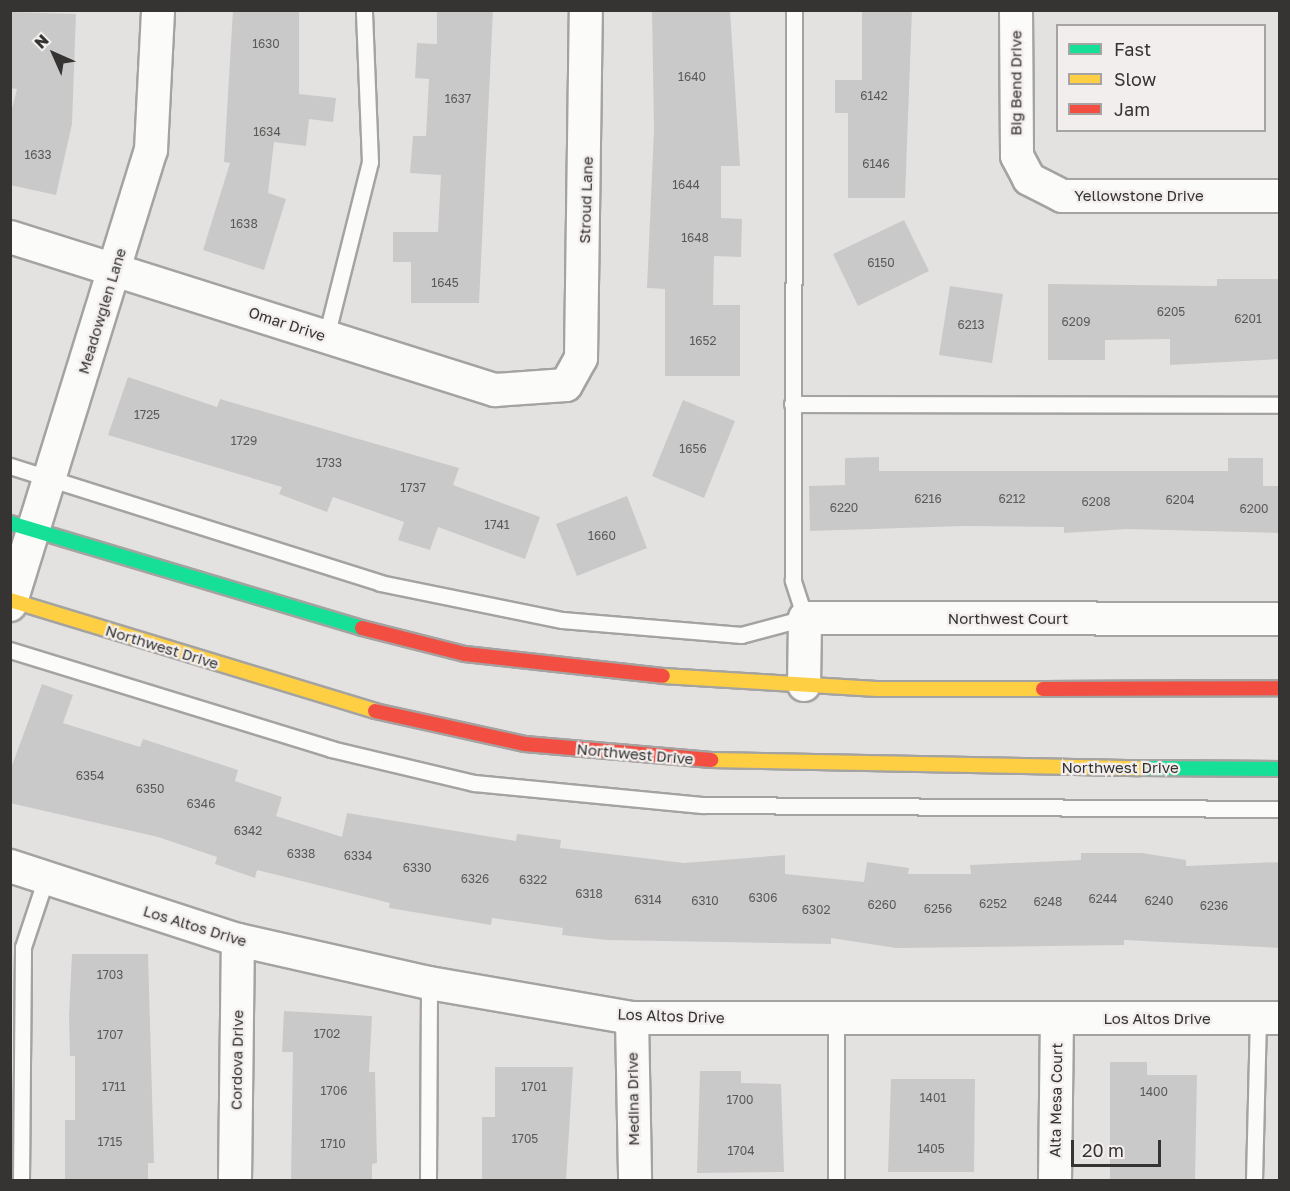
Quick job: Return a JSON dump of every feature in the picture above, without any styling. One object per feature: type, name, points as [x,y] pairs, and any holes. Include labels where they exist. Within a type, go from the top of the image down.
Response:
[{"type":"main road","points":[[23,527],[308,615],[465,654],[593,672],[804,685],[1280,688]]},
{"type":"main road","name":"Northwest Drive","points":[[11,602],[338,703],[525,744],[771,765],[1280,769]]},
{"type":"street","name":"Meadowglen Lane","points":[[11,602],[23,527],[53,478],[151,150],[158,10]]},
{"type":"street","name":"Stroud Lane","points":[[566,385],[581,358],[586,10]]},
{"type":"street","name":"Big Bend Drive","points":[[1016,10],[1017,156]]},
{"type":"street","name":"Yellowstone Drive","points":[[1017,156],[1029,179],[1062,196],[1280,196]]},
{"type":"street","name":"Omar Drive","points":[[10,237],[115,267],[495,390],[566,385]]},
{"type":"street","name":"Northwest Court","points":[[805,618],[1280,619]]},
{"type":"street","points":[[804,685],[805,618]]},
{"type":"street","name":"Los Altos Drive","points":[[10,866],[238,940],[429,983],[632,1018],[1269,1018]]},
{"type":"street","name":"Cordova Drive","points":[[236,1180],[238,940]]},
{"type":"street","name":"Medina Drive","points":[[632,1018],[635,1180]]},
{"type":"street","name":"Alta Mesa Court","points":[[1055,1180],[1057,1019]]},
{"type":"lane","points":[[326,337],[370,162],[364,10]]},
{"type":"lane","points":[[10,466],[380,583],[562,620],[741,635],[805,618],[793,580],[794,10]]},
{"type":"lane","points":[[792,404],[1280,405]]},
{"type":"lane","points":[[10,650],[331,749],[474,783],[702,805],[1280,809]]},
{"type":"lane","points":[[21,1180],[23,946],[46,878]]},
{"type":"lane","points":[[428,1180],[429,983]]},
{"type":"lane","points":[[836,1018],[837,1180]]},
{"type":"lane","points":[[1254,1180],[1269,1018]]},
{"type":"building","points":[[233,10],[299,10],[299,94],[336,98],[333,122],[309,119],[306,146],[274,142],[268,193],[286,199],[264,270],[203,250],[230,163],[224,162]]},
{"type":"building","points":[[437,10],[493,10],[479,303],[411,303],[411,262],[393,262],[393,232],[438,232],[441,175],[410,173],[413,136],[426,136],[429,79],[415,78],[417,43],[437,44]]},
{"type":"building","points":[[652,10],[730,10],[740,166],[721,166],[721,218],[742,219],[741,257],[714,256],[713,305],[740,305],[740,376],[665,376],[665,289],[647,288],[654,130]]},
{"type":"building","points":[[862,10],[912,10],[905,198],[848,198],[848,113],[835,113],[835,80],[862,80]]},
{"type":"building","points":[[10,12],[76,14],[72,124],[56,195],[10,185],[10,116],[17,89],[10,88]]},
{"type":"building","points":[[904,220],[929,271],[858,306],[833,254]]},
{"type":"building","points":[[1217,279],[1280,279],[1280,359],[1170,365],[1170,339],[1105,340],[1105,360],[1048,360],[1048,284],[1217,286]]},
{"type":"building","points":[[950,286],[1003,294],[992,363],[939,355]]},
{"type":"building","points":[[128,377],[217,407],[220,399],[459,468],[453,485],[540,517],[525,559],[438,527],[430,550],[398,540],[404,522],[333,497],[327,512],[279,494],[282,487],[108,435]]},
{"type":"building","points":[[683,400],[735,421],[704,498],[652,476]]},
{"type":"building","points":[[879,457],[879,471],[1228,471],[1228,458],[1263,458],[1263,486],[1280,486],[1280,533],[1128,529],[1064,533],[1064,527],[963,526],[810,531],[809,486],[845,485],[845,458]]},
{"type":"building","points":[[627,496],[647,548],[577,576],[556,524]]},
{"type":"building","points":[[42,684],[73,695],[63,723],[140,747],[143,739],[238,770],[235,781],[282,797],[276,816],[342,837],[347,813],[516,841],[517,834],[561,840],[560,848],[684,863],[785,855],[785,874],[864,882],[867,862],[909,868],[908,874],[971,874],[970,865],[1081,860],[1081,853],[1142,853],[1186,860],[1186,866],[1280,862],[1280,948],[1124,940],[1124,945],[896,948],[831,938],[831,944],[607,940],[562,935],[563,928],[492,918],[491,925],[389,908],[390,903],[257,870],[255,878],[215,864],[217,857],[158,837],[10,803],[10,771]]},
{"type":"building","points":[[72,954],[148,954],[154,1163],[148,1163],[148,1180],[65,1180],[65,1120],[75,1120],[75,1056],[70,1056],[69,1016]]},
{"type":"building","points":[[284,1011],[372,1016],[369,1072],[375,1072],[377,1163],[372,1164],[372,1180],[291,1180],[293,1052],[282,1052]]},
{"type":"building","points":[[1110,1062],[1147,1062],[1147,1075],[1197,1075],[1195,1180],[1110,1180]]},
{"type":"building","points":[[495,1067],[573,1067],[566,1180],[482,1180],[482,1117],[495,1117]]},
{"type":"building","points":[[700,1071],[741,1071],[741,1083],[781,1084],[784,1172],[697,1173]]},
{"type":"building","points":[[891,1079],[975,1079],[974,1172],[888,1172]]},
{"type":"traffic: fast","points":[[10,523],[362,628]]},
{"type":"traffic: fast","points":[[1140,768],[1280,769]]},
{"type":"traffic: slow","points":[[10,600],[375,711]]},
{"type":"traffic: slow","points":[[663,676],[877,689],[1043,689]]},
{"type":"traffic: slow","points":[[711,760],[1140,768]]},
{"type":"traffic: jam","points":[[362,628],[465,654],[663,676]]},
{"type":"traffic: jam","points":[[1043,689],[1280,688]]},
{"type":"traffic: jam","points":[[375,711],[525,744],[711,760]]}]
